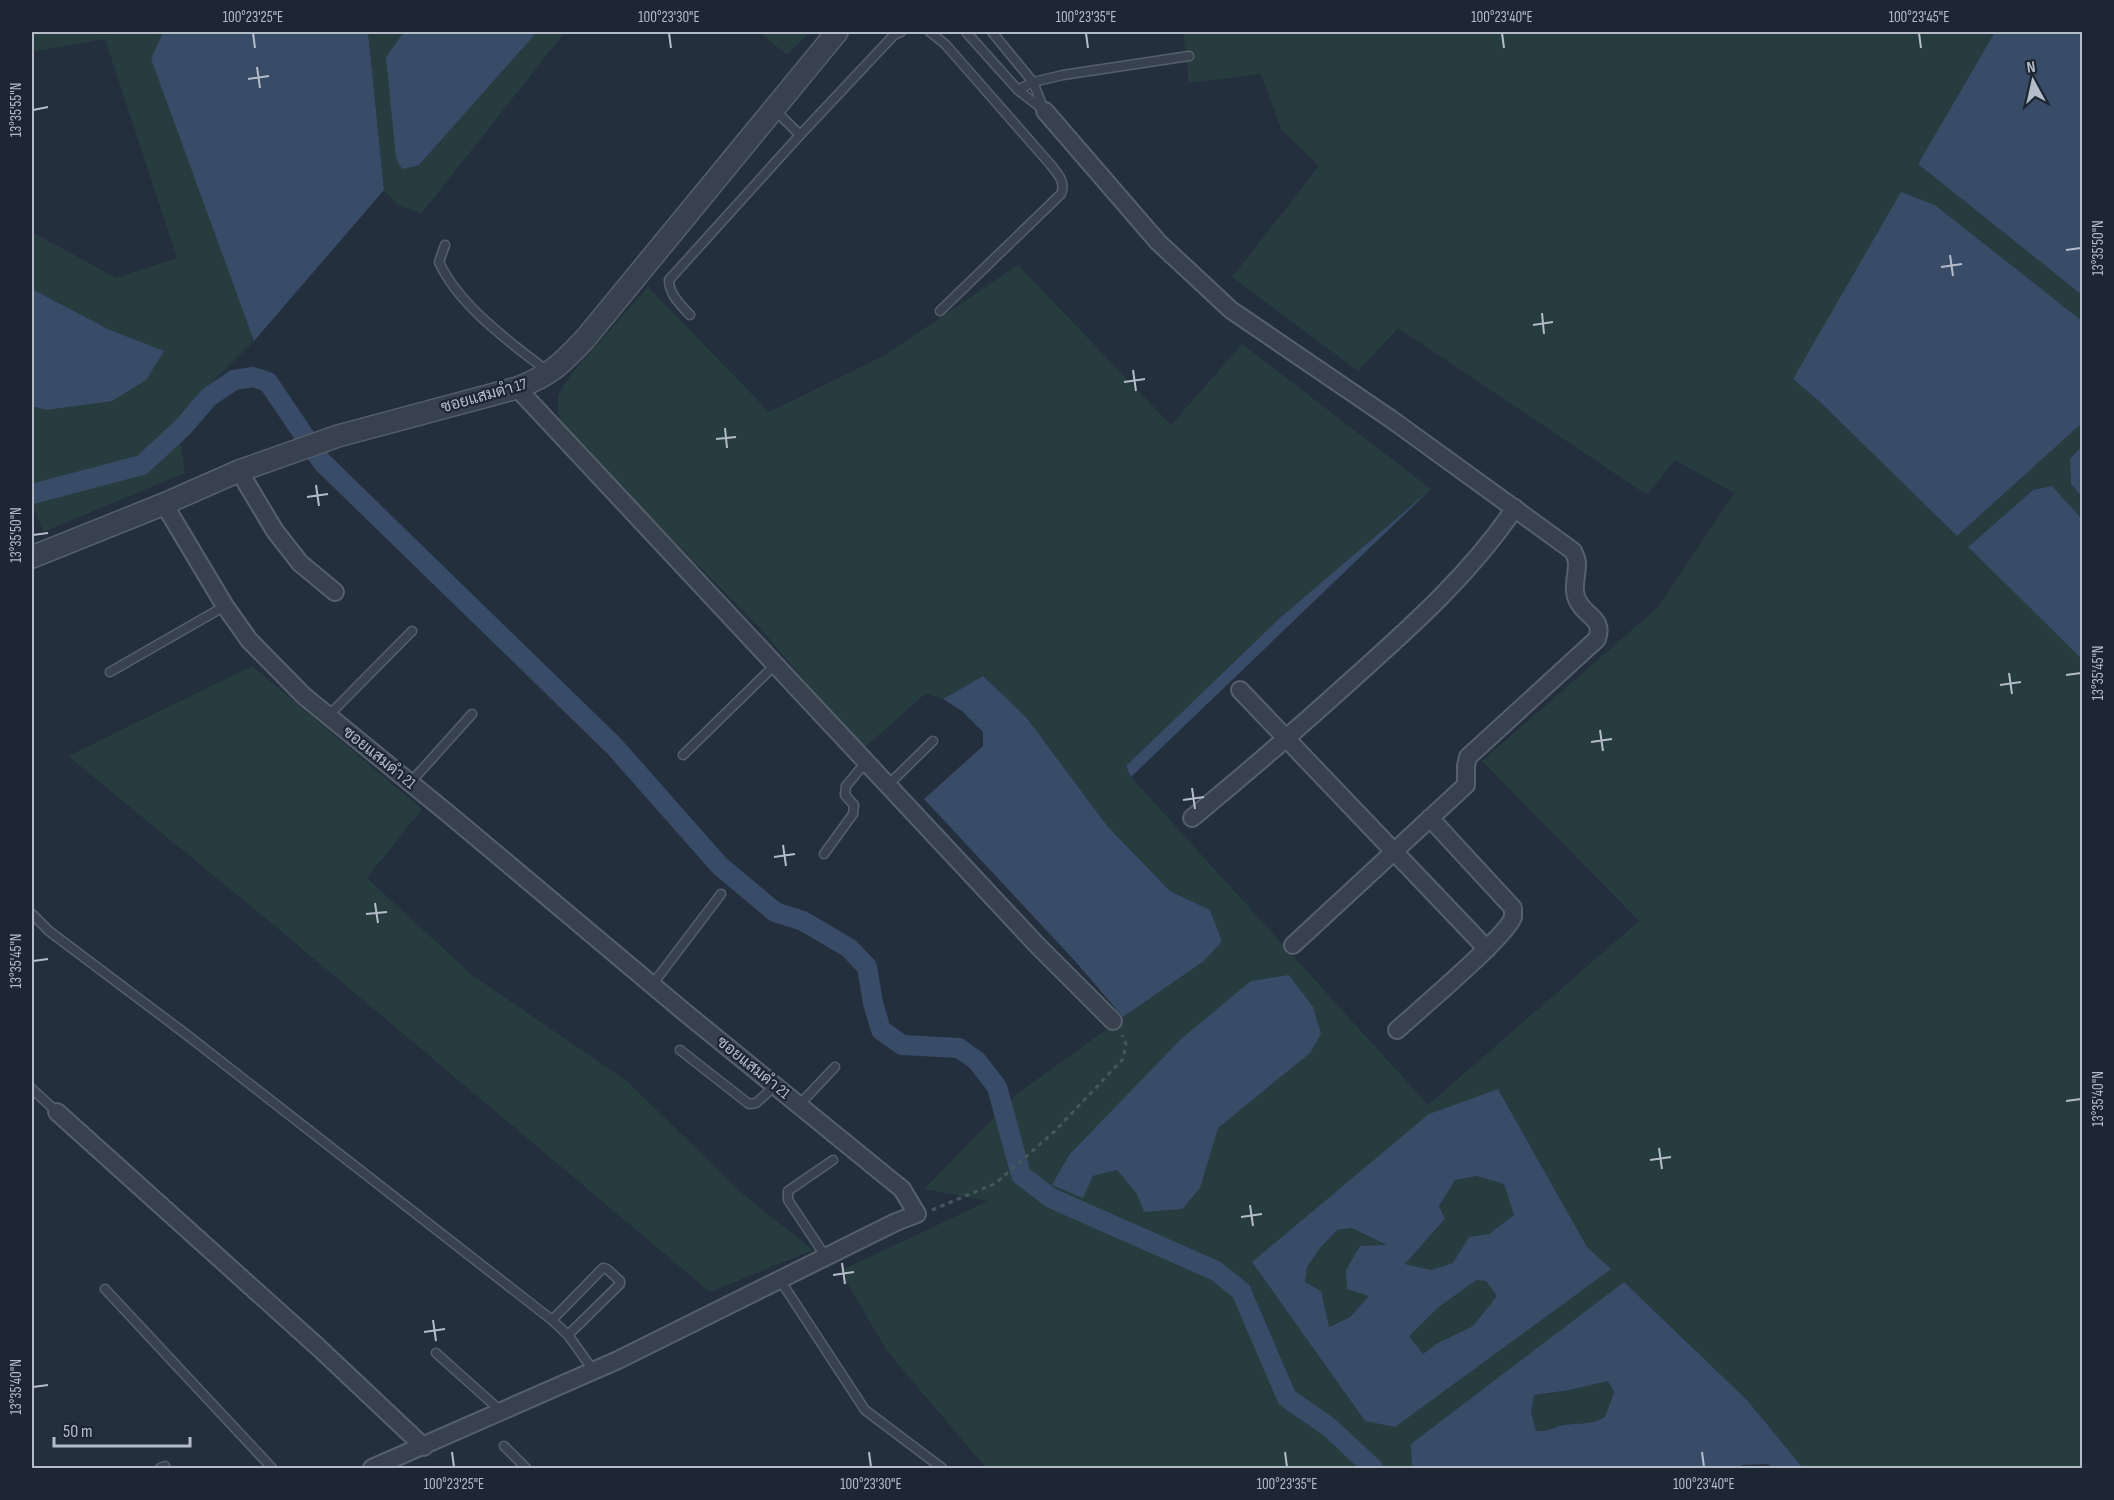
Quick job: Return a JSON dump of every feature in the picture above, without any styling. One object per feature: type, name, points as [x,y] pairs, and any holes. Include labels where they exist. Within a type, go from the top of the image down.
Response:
[{"type":"street","name":"ซอยแสมดำ 17","points":[[32,555],[164,504],[239,471],[338,436],[517,388],[550,373],[585,339],[837,32]]},
{"type":"street","points":[[1045,111],[1158,242],[1231,310],[1391,418],[1573,550],[1578,562],[1575,591],[1579,603],[1596,620],[1600,632],[1597,639],[1468,757],[1466,785],[1293,945]]},
{"type":"street","points":[[517,388],[1037,945],[1113,1021]]},
{"type":"street","points":[[239,471],[275,531],[300,563],[335,592]]},
{"type":"street","name":"ซอยแสมดำ 21","points":[[164,504],[225,606],[249,640],[303,696],[774,1086],[902,1189],[917,1214]]},
{"type":"street","points":[[1192,818],[1287,738],[1427,613],[1494,539],[1515,508]]},
{"type":"street","points":[[1240,690],[1486,949]]},
{"type":"street","points":[[1397,1030],[1486,949],[1514,916],[1513,908],[1430,818]]},
{"type":"street","points":[[57,1112],[318,1347],[424,1447]]},
{"type":"street","points":[[373,1468],[618,1360],[896,1222],[917,1214]]},
{"type":"lane","points":[[690,315],[673,295],[669,288],[669,280],[800,135],[894,35],[901,32]]},
{"type":"lane","points":[[930,32],[945,44],[1050,164],[1062,180],[1064,187],[1061,194],[940,311]]},
{"type":"lane","points":[[966,32],[1018,90],[1045,111]]},
{"type":"lane","points":[[992,32],[1033,81],[1045,111]]},
{"type":"lane","points":[[1018,90],[1033,81],[1189,56]]},
{"type":"lane","points":[[774,108],[800,135]]},
{"type":"lane","points":[[445,244],[439,262],[446,278],[506,339],[550,373]]},
{"type":"lane","points":[[110,672],[225,606]]},
{"type":"lane","points":[[328,716],[412,631]]},
{"type":"lane","points":[[682,755],[776,665]]},
{"type":"lane","points":[[410,783],[472,714]]},
{"type":"lane","points":[[888,785],[933,741]]},
{"type":"lane","points":[[824,854],[853,814],[854,805],[845,795],[846,786],[866,762]]},
{"type":"lane","points":[[652,985],[721,894]]},
{"type":"lane","points":[[32,914],[49,931],[552,1320],[568,1335],[593,1370]]},
{"type":"lane","points":[[680,1050],[749,1104],[756,1102],[774,1086]]},
{"type":"lane","points":[[799,1106],[835,1067]]},
{"type":"lane","points":[[32,1089],[57,1112]]},
{"type":"lane","points":[[826,1257],[788,1200],[788,1191],[833,1160]]},
{"type":"lane","points":[[552,1320],[603,1268],[620,1281],[620,1284],[568,1335]]},
{"type":"lane","points":[[780,1280],[865,1410],[942,1468]]},
{"type":"lane","points":[[105,1289],[272,1468]]},
{"type":"lane","points":[[436,1353],[502,1412]]},
{"type":"lane","points":[[504,1446],[526,1468]]},
{"type":"path","points":[[917,1214],[946,1206],[996,1184],[1055,1131],[1123,1059],[1126,1044],[1113,1021]]},
{"type":"green space","points":[[32,32],[163,32],[151,59],[254,341],[177,417],[185,473],[43,532],[32,502],[32,406],[47,410],[164,352],[110,330],[32,289],[32,232],[116,278],[177,258],[105,39],[32,52]]},
{"type":"green space","points":[[368,32],[404,32],[386,57],[419,165],[537,32],[565,32],[421,214],[397,204],[384,190]]},
{"type":"green space","points":[[759,32],[810,32],[787,55]]},
{"type":"green space","points":[[1183,32],[1995,32],[1918,164],[2082,295],[2082,321],[1935,205],[1902,192],[1793,379],[1820,402],[1957,536],[2082,423],[2082,446],[2070,459],[2071,484],[2082,497],[2082,519],[2052,486],[2033,490],[1968,547],[2082,659],[2082,1468],[1803,1468],[1747,1400],[1624,1282],[1412,1465],[1414,1468],[986,1468],[887,1351],[840,1271],[988,1201],[924,1189],[1017,1094],[1204,961],[1222,940],[1210,910],[1170,891],[1108,827],[1026,717],[983,676],[943,699],[926,693],[863,749],[759,627],[566,431],[558,412],[558,395],[572,373],[648,287],[769,412],[885,355],[1018,265],[1171,425],[1242,344],[1431,489],[1282,616],[1126,766],[1131,777],[1428,1105],[1639,921],[1482,761],[1658,607],[1734,493],[1675,460],[1647,495],[1398,328],[1358,371],[1232,277],[1319,166],[1281,129],[1261,74],[1189,83]],"holes":[[[1310,1053],[1217,1128],[1200,1188],[1137,1194],[1117,1170],[1093,1176]],[[1498,1089],[1587,1247],[1610,1269],[1365,1421],[1252,1262]]]},
{"type":"green space","points":[[252,666],[422,809],[367,878],[472,975],[627,1081],[744,1195],[813,1250],[710,1292],[275,926],[68,756]]},
{"type":"green space","points":[[1477,1176],[1504,1184],[1514,1215],[1489,1234],[1469,1237],[1454,1263],[1431,1270],[1405,1264],[1445,1220],[1439,1206],[1455,1179]]},
{"type":"green space","points":[[1352,1228],[1388,1245],[1370,1296],[1350,1317],[1328,1327],[1321,1291],[1305,1282],[1307,1267],[1320,1248],[1337,1230]]},
{"type":"green space","points":[[1476,1279],[1486,1281],[1498,1296],[1473,1326],[1438,1343],[1423,1354],[1409,1336],[1439,1307]]},
{"type":"green space","points":[[1608,1381],[1614,1392],[1605,1417],[1593,1422],[1536,1431],[1531,1412],[1534,1395]]},
{"type":"water","points":[[163,32],[368,32],[384,190],[254,341],[151,59]]},
{"type":"water","points":[[404,32],[537,32],[419,165],[402,169],[396,158],[386,57]]},
{"type":"water","points":[[1995,32],[2082,32],[2082,295],[1918,164]]},
{"type":"water","points":[[1901,192],[1935,205],[2082,321],[2082,423],[1957,536],[1820,402],[1793,379]]},
{"type":"water","points":[[32,289],[110,330],[164,351],[146,380],[112,401],[46,410],[32,406]]},
{"type":"water","points":[[2082,446],[2082,497],[2071,484],[2070,459]]},
{"type":"water","points":[[2052,486],[2082,519],[2082,659],[1968,547],[2033,490]]},
{"type":"water","points":[[1431,489],[1131,777],[1126,766],[1282,616]]},
{"type":"water","points":[[983,676],[1026,717],[1108,827],[1170,891],[1210,910],[1222,941],[1204,961],[1123,1017],[1075,961],[924,799],[983,746],[983,732],[962,711],[943,699]]},
{"type":"water","points":[[1289,975],[1313,1007],[1321,1034],[1310,1053],[1218,1128],[1200,1188],[1182,1209],[1144,1212],[1137,1194],[1117,1170],[1093,1176],[1083,1198],[1052,1185],[1069,1155],[1181,1039],[1251,981]]},
{"type":"water","points":[[1498,1089],[1587,1247],[1611,1269],[1395,1427],[1365,1421],[1252,1262],[1429,1114]],"holes":[[[1477,1176],[1504,1184],[1514,1215],[1489,1234],[1469,1237],[1453,1263],[1431,1270],[1405,1264],[1445,1219],[1439,1206],[1455,1180]],[[1352,1228],[1387,1245],[1360,1246],[1346,1270],[1347,1289],[1369,1296],[1350,1317],[1329,1327],[1321,1291],[1305,1282],[1307,1267],[1320,1248],[1337,1230]],[[1476,1280],[1486,1281],[1497,1296],[1473,1326],[1438,1343],[1423,1354],[1409,1336],[1439,1307]]]},
{"type":"water","points":[[1624,1282],[1747,1400],[1803,1468],[1772,1468],[1768,1464],[1742,1465],[1738,1468],[1414,1468],[1411,1444]],"holes":[[[1608,1381],[1614,1392],[1605,1417],[1594,1422],[1536,1431],[1531,1412],[1534,1395]]]},
{"type":"waterway","points":[[32,494],[142,465],[182,428],[209,397],[234,380],[253,377],[268,382],[322,462],[614,746],[720,866],[775,912],[803,921],[849,948],[867,967],[873,1003],[881,1030],[902,1045],[959,1048],[977,1061],[997,1087],[1021,1175],[1051,1198],[1216,1271],[1241,1291],[1287,1398],[1329,1427],[1373,1468]]}]
